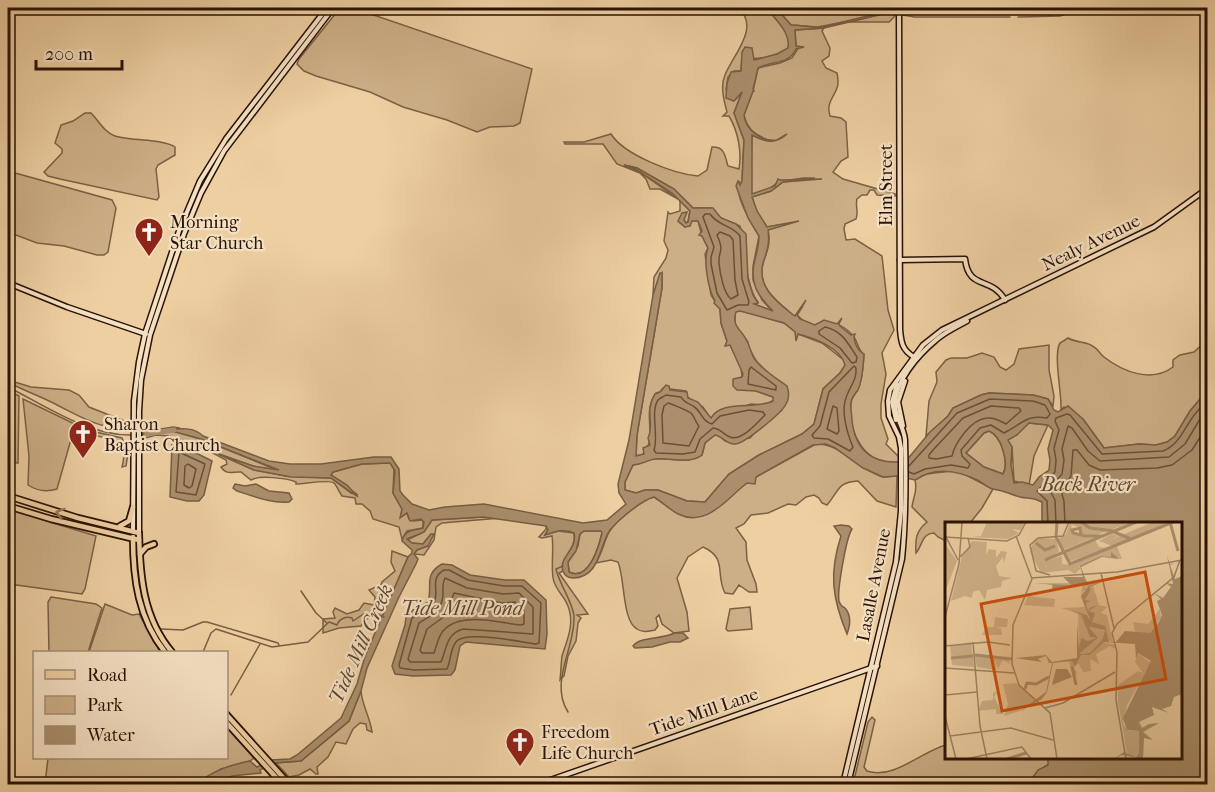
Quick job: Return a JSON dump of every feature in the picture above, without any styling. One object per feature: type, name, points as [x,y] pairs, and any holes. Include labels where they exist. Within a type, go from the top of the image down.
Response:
[{"type":"main road","points":[[133,559],[139,533],[136,433],[147,334],[179,231],[200,181],[230,133],[327,8]]},
{"type":"main road","points":[[147,334],[189,219],[213,170],[230,142],[333,8]]},
{"type":"main road","name":"Elm Street","points":[[899,8],[901,342],[906,352],[914,357]]},
{"type":"main road","name":"Nealy Avenue","points":[[980,312],[1154,227],[1208,188]]},
{"type":"main road","points":[[900,260],[965,259],[966,267],[972,278],[994,286],[1005,300]]},
{"type":"main road","points":[[8,283],[67,307],[147,334]]},
{"type":"main road","name":"Lasalle Avenue","points":[[903,457],[899,437],[889,416],[888,396],[893,384],[923,345],[936,334],[980,312]]},
{"type":"main road","name":"Lasalle Avenue","points":[[848,784],[902,559],[904,433],[895,402],[898,388],[915,361],[936,339],[980,312]]},
{"type":"main road","name":"Lasalle Avenue","points":[[904,440],[893,414],[892,402],[896,385],[908,372]]},
{"type":"main road","points":[[136,440],[133,531],[140,554],[141,580],[147,606],[157,631],[171,651]]},
{"type":"main road","name":"Lasalle Avenue","points":[[843,784],[896,562],[903,486]]},
{"type":"main road","points":[[8,496],[139,533]]},
{"type":"main road","points":[[8,506],[127,540],[130,544],[134,579],[141,608],[151,632],[164,651]]},
{"type":"main road","points":[[114,527],[127,523],[133,507]]},
{"type":"main road","points":[[84,528],[136,540]]},
{"type":"main road","points":[[140,554],[146,547],[154,544]]},
{"type":"main road","name":"Tide Mill Lane","points":[[539,784],[877,666]]},
{"type":"main road","points":[[228,716],[282,784]]},
{"type":"main road","points":[[228,724],[265,761]]},
{"type":"main road","points":[[269,766],[289,784]]},
{"type":"green space","points":[[340,8],[356,9],[532,69],[520,123],[514,126],[490,127],[477,132],[403,107],[370,92],[304,71],[297,64],[299,59]]},
{"type":"green space","points":[[738,8],[767,8],[783,28],[789,45],[787,51],[770,56],[742,57],[741,71],[734,71],[728,77],[726,90],[737,98],[742,92],[734,113],[744,140],[742,181],[739,186],[739,181],[738,187],[744,209],[759,236],[753,266],[753,280],[762,300],[772,311],[754,304],[758,302],[748,277],[740,226],[721,218],[711,208],[693,208],[674,189],[637,168],[624,165],[637,170],[678,199],[660,189],[650,189],[646,179],[640,173],[617,164],[603,144],[565,144],[564,142],[584,142],[611,134],[617,142],[650,162],[676,172],[698,176],[707,170],[712,147],[716,147],[724,153],[728,166],[739,169],[740,149],[737,135],[729,116],[723,116],[727,112],[723,89],[725,75],[746,32],[747,24]]},
{"type":"green space","points":[[776,8],[892,8],[895,16],[889,22],[848,22],[868,17],[818,27],[791,25]]},
{"type":"green space","points":[[824,28],[822,31],[830,48],[829,56],[822,61],[826,68],[837,73],[838,81],[838,86],[829,104],[829,112],[830,116],[841,118],[846,122],[848,157],[841,161],[833,172],[843,179],[896,196],[877,195],[874,190],[870,190],[867,195],[862,195],[857,199],[856,219],[845,224],[844,229],[846,240],[855,239],[882,256],[888,310],[894,330],[882,353],[886,374],[881,418],[888,439],[886,444],[899,457],[899,462],[876,459],[868,453],[861,445],[852,425],[851,401],[860,382],[864,355],[854,337],[846,329],[836,324],[826,322],[815,325],[807,324],[797,315],[803,306],[795,316],[769,293],[763,279],[763,263],[769,243],[768,230],[785,224],[767,227],[757,212],[752,197],[771,191],[783,182],[815,178],[778,182],[768,190],[752,195],[750,185],[752,135],[771,141],[753,132],[744,115],[758,68],[792,58],[799,47],[796,47],[795,30]]},
{"type":"green space","points":[[85,113],[91,113],[104,129],[115,136],[170,144],[175,147],[175,155],[158,165],[156,169],[159,197],[157,200],[60,179],[48,176],[44,172],[62,153],[62,149],[55,143],[61,125]]},
{"type":"green space","points":[[8,171],[112,200],[116,208],[108,252],[104,255],[97,255],[64,246],[37,243],[8,232]]},
{"type":"green space","points":[[680,200],[690,211],[688,222],[684,220],[679,222],[685,227],[692,221],[698,221],[708,248],[705,254],[711,295],[720,309],[727,345],[730,345],[741,367],[742,377],[756,391],[773,397],[774,400],[765,405],[751,404],[710,418],[703,407],[687,397],[686,391],[663,388],[656,393],[650,408],[648,446],[644,454],[636,456],[637,435],[662,288],[662,273],[653,295],[654,277],[666,258],[668,250],[664,241],[668,212],[670,214],[680,211]]},
{"type":"green space","points":[[739,310],[784,323],[796,332],[796,338],[798,334],[822,343],[845,361],[846,365],[840,373],[823,389],[814,424],[802,434],[759,455],[729,474],[705,502],[687,501],[658,490],[636,493],[625,490],[625,482],[633,465],[652,459],[691,460],[697,458],[702,455],[705,443],[715,435],[719,435],[725,441],[750,438],[782,410],[766,371],[758,364],[748,342],[735,325],[735,312]]},
{"type":"green space","points":[[1068,338],[1091,345],[1120,367],[1147,375],[1165,372],[1173,367],[1173,360],[1180,355],[1194,352],[1207,340],[1207,391],[1190,411],[1175,436],[1167,442],[1156,445],[1139,444],[1104,448],[1083,419],[1064,407],[1061,410],[1057,356],[1060,343]]},
{"type":"green space","points":[[1049,345],[1053,406],[1048,399],[1033,395],[989,393],[953,408],[948,416],[926,436],[929,401],[937,382],[936,372],[946,360],[967,358],[982,353],[994,357],[1000,367],[1006,370],[1014,364],[1019,349]]},
{"type":"green space","points":[[8,380],[31,387],[69,390],[79,395],[89,407],[127,422],[126,429],[91,422]]},
{"type":"green space","points":[[8,390],[19,396],[18,463],[8,461]]},
{"type":"green space","points":[[23,399],[87,430],[122,438],[128,453],[126,466],[122,467],[124,454],[117,443],[105,438],[79,434],[70,443],[57,489],[42,490],[28,485],[29,456]]},
{"type":"green space","points":[[1029,423],[1048,425],[1034,456],[1029,485],[1014,481],[1012,447],[1007,440]]},
{"type":"green space","points":[[180,428],[170,430],[201,439],[279,471],[253,466],[219,454],[254,470],[286,476],[331,478],[351,493],[358,495],[331,475],[333,472],[362,464],[390,463],[394,468],[393,493],[402,509],[401,517],[407,513],[409,519],[413,521],[423,520],[423,528],[407,531],[402,539],[399,527],[373,519],[370,511],[362,504],[356,504],[355,498],[342,496],[332,482],[296,484],[286,479],[267,477],[251,480],[241,472],[226,471],[221,467],[227,464],[226,460],[211,452],[168,436],[156,435],[142,439],[143,432]]},
{"type":"green space","points":[[989,431],[998,438],[1001,444],[1005,457],[1003,474],[984,467],[966,453],[984,433]]},
{"type":"green space","points":[[816,444],[838,450],[879,476],[897,476],[896,507],[877,501],[858,481],[842,485],[827,505],[814,495],[806,497],[796,505],[788,504],[768,513],[751,515],[744,524],[736,528],[746,542],[747,560],[757,592],[749,592],[739,585],[733,594],[725,593],[716,556],[703,547],[688,557],[677,578],[687,612],[689,631],[674,633],[662,624],[659,615],[656,618],[658,626],[655,630],[637,629],[632,624],[626,609],[618,562],[611,560],[596,563],[609,532],[617,523],[637,506],[654,497],[679,514],[736,491],[747,483],[753,483],[756,477]]},
{"type":"green space","points":[[952,471],[964,474],[993,489],[971,522],[945,522],[945,540],[934,533],[927,535],[916,553],[917,536],[927,522],[912,507],[916,491],[915,480],[926,474]]},
{"type":"green space","points":[[8,511],[96,536],[82,594],[9,584],[10,515]]},
{"type":"green space","points":[[501,518],[442,523],[436,527],[434,540],[424,555],[414,554],[417,550],[428,546],[431,534],[423,544],[407,540],[424,532],[432,520]]},
{"type":"green space","points":[[546,526],[548,530],[545,535],[558,531],[574,533],[573,544],[564,561],[563,571],[559,573],[588,614],[577,615],[581,618],[578,623],[576,641],[568,656],[564,676],[560,680],[562,656],[570,632],[571,619],[568,606],[553,578],[552,536],[539,537]]},
{"type":"green space","points":[[584,531],[601,531],[602,533],[592,561],[582,572],[576,574],[569,572],[568,562],[578,546],[580,534]]},
{"type":"green space","points":[[392,551],[408,557],[379,624],[374,618],[370,618],[361,626],[339,628],[323,633],[323,619],[335,618],[333,612],[335,608],[347,614],[359,610],[364,603],[374,605],[375,597],[369,590],[381,585],[395,571],[391,562]]},
{"type":"green space","points":[[51,597],[96,604],[102,608],[88,651],[49,651],[48,602]]},
{"type":"green space","points":[[105,604],[132,615],[139,614],[159,651],[89,651]]},
{"type":"green space","points":[[750,607],[752,629],[728,631],[726,629],[730,609]]},
{"type":"green space","points":[[361,691],[372,732],[367,730],[366,724],[360,723],[353,729],[346,744],[336,742],[328,757],[317,767],[318,774],[310,769],[289,777],[276,763],[301,761],[335,733],[349,721]]},
{"type":"green space","points":[[872,717],[875,720],[864,767],[867,771],[887,772],[945,745],[945,759],[1048,759],[1049,764],[1038,771],[1028,784],[853,784],[868,722]]},
{"type":"green space","points":[[228,728],[254,758],[221,769],[196,784],[45,784],[48,759],[228,759]]},
{"type":"water","name":"Back River","points":[[767,8],[776,8],[791,25],[816,27],[883,14],[824,28],[795,30],[796,46],[804,47],[796,49],[789,58],[758,68],[754,91],[744,115],[748,126],[760,137],[777,140],[787,134],[778,140],[774,141],[761,139],[752,135],[752,194],[775,186],[778,179],[822,179],[783,182],[771,191],[752,197],[767,227],[799,221],[768,230],[763,279],[769,293],[795,316],[806,300],[797,315],[800,319],[815,325],[824,320],[837,324],[842,318],[840,326],[851,335],[855,334],[856,345],[864,354],[861,381],[851,402],[852,420],[857,441],[868,454],[885,461],[906,461],[953,408],[989,393],[1033,395],[1048,399],[1054,410],[1058,412],[1068,406],[1083,419],[1104,448],[1139,444],[1156,445],[1167,442],[1175,436],[1190,411],[1207,391],[1207,784],[1028,784],[1038,770],[1048,765],[1048,759],[1182,759],[1182,522],[1042,522],[1042,502],[1039,500],[991,488],[954,472],[930,473],[915,480],[897,476],[883,477],[863,468],[826,444],[813,445],[756,477],[755,484],[747,483],[724,504],[707,515],[688,517],[678,514],[654,497],[649,499],[610,530],[594,567],[582,577],[570,578],[563,571],[562,566],[573,544],[574,533],[559,531],[545,535],[548,530],[546,526],[483,517],[432,520],[424,532],[407,539],[412,543],[423,544],[431,534],[434,534],[428,546],[417,550],[414,554],[418,559],[367,668],[349,721],[301,761],[273,763],[260,770],[261,773],[232,776],[217,784],[196,784],[215,772],[235,764],[250,761],[257,767],[271,760],[290,759],[341,718],[357,684],[365,656],[408,557],[412,553],[412,550],[402,541],[403,537],[410,531],[423,528],[424,522],[421,519],[410,521],[407,513],[400,518],[402,509],[393,493],[395,471],[390,463],[362,464],[333,472],[331,475],[347,485],[358,497],[331,478],[291,477],[254,470],[218,454],[253,466],[279,470],[201,439],[168,430],[191,430],[269,461],[290,464],[321,464],[391,457],[399,469],[400,491],[412,504],[429,510],[484,504],[583,523],[607,520],[626,504],[619,493],[618,484],[629,440],[653,295],[660,273],[662,273],[662,288],[637,435],[636,456],[644,454],[643,448],[650,445],[648,438],[650,406],[655,394],[666,385],[670,390],[687,392],[688,398],[698,402],[711,418],[723,409],[766,404],[773,401],[773,397],[756,391],[737,390],[733,386],[733,379],[742,377],[743,374],[730,345],[725,346],[727,341],[721,323],[720,309],[714,303],[707,274],[708,248],[702,236],[699,235],[702,231],[698,221],[692,221],[690,226],[685,227],[678,221],[682,213],[687,212],[684,220],[688,222],[690,211],[672,193],[637,170],[624,165],[637,168],[674,189],[693,208],[713,208],[721,218],[736,224],[746,234],[748,279],[758,303],[754,304],[773,311],[759,294],[754,282],[753,267],[759,236],[748,218],[736,186],[738,181],[740,185],[742,181],[744,140],[734,113],[742,92],[734,101],[726,98],[727,83],[731,72],[741,71],[742,52],[745,47],[752,48],[754,60],[777,54],[788,48],[787,37],[782,26]],"holes":[[[740,311],[784,323],[795,332],[796,341],[798,334],[812,338],[833,349],[842,359],[845,365],[840,373],[823,389],[814,424],[802,434],[759,455],[729,474],[705,502],[687,501],[658,490],[636,493],[625,490],[625,482],[633,465],[655,459],[691,460],[697,458],[702,455],[705,443],[715,435],[729,443],[740,443],[778,414],[786,404],[789,395],[787,386],[757,362],[736,324],[736,312]],[[1029,423],[1048,425],[1053,430],[1048,449],[1049,470],[1033,485],[1022,482],[1014,483],[1011,465],[1012,447],[1008,440]],[[989,431],[998,438],[1001,444],[1005,457],[1003,474],[984,467],[966,453],[984,433]],[[584,531],[601,531],[602,533],[592,561],[582,572],[576,574],[569,572],[568,562],[576,551],[580,534]]]},
{"type":"water","points":[[172,444],[178,444],[212,461],[204,495],[199,501],[170,497]]},
{"type":"water","points":[[235,484],[245,486],[256,484],[269,491],[289,493],[292,499],[289,502],[276,502],[263,499],[237,491],[233,488]]},
{"type":"water","points":[[841,525],[852,529],[845,553],[839,595],[840,604],[850,618],[847,634],[838,609],[834,585],[835,562],[841,536],[834,526]]},
{"type":"water","name":"Tide Mill Pond","points":[[442,564],[452,565],[470,575],[524,580],[546,600],[545,649],[466,642],[460,646],[455,670],[451,675],[395,674],[392,666],[406,617],[413,610],[428,602],[431,576]]},
{"type":"water","points":[[683,633],[688,638],[680,642],[652,647],[635,648],[633,646],[641,641]]},
{"type":"waterway","points":[[1049,8],[1049,16]]},
{"type":"waterway","points":[[1018,17],[1060,16],[1085,8]]},
{"type":"waterway","points":[[884,14],[895,13]]},
{"type":"waterway","points":[[902,15],[1010,17]]},
{"type":"waterway","name":"Tide Mill Creek","points":[[8,387],[83,425],[115,434],[131,435]]},
{"type":"waterway","name":"Tide Mill Creek","points":[[147,434],[174,430]]},
{"type":"waterway","name":"Tide Mill Creek","points":[[139,434],[147,434]]},
{"type":"waterway","points":[[563,566],[556,569],[572,606],[574,617],[561,689],[568,712]]},
{"type":"waterway","points":[[301,591],[316,613],[327,623]]},
{"type":"waterway","points":[[203,651],[211,633],[216,629],[272,647],[308,642],[329,622],[337,625],[347,617],[352,618],[353,621],[371,611],[384,617]]},
{"type":"waterway","points":[[161,629],[183,630],[207,622],[279,645]]},
{"type":"waterway","points":[[231,695],[260,644]]},
{"type":"place","name":"Morning Star Church","points":[[149,258]]},
{"type":"place","name":"Sharon Baptist Church","points":[[83,460]]},
{"type":"place","name":"Freedom Life Church","points":[[520,768]]}]
